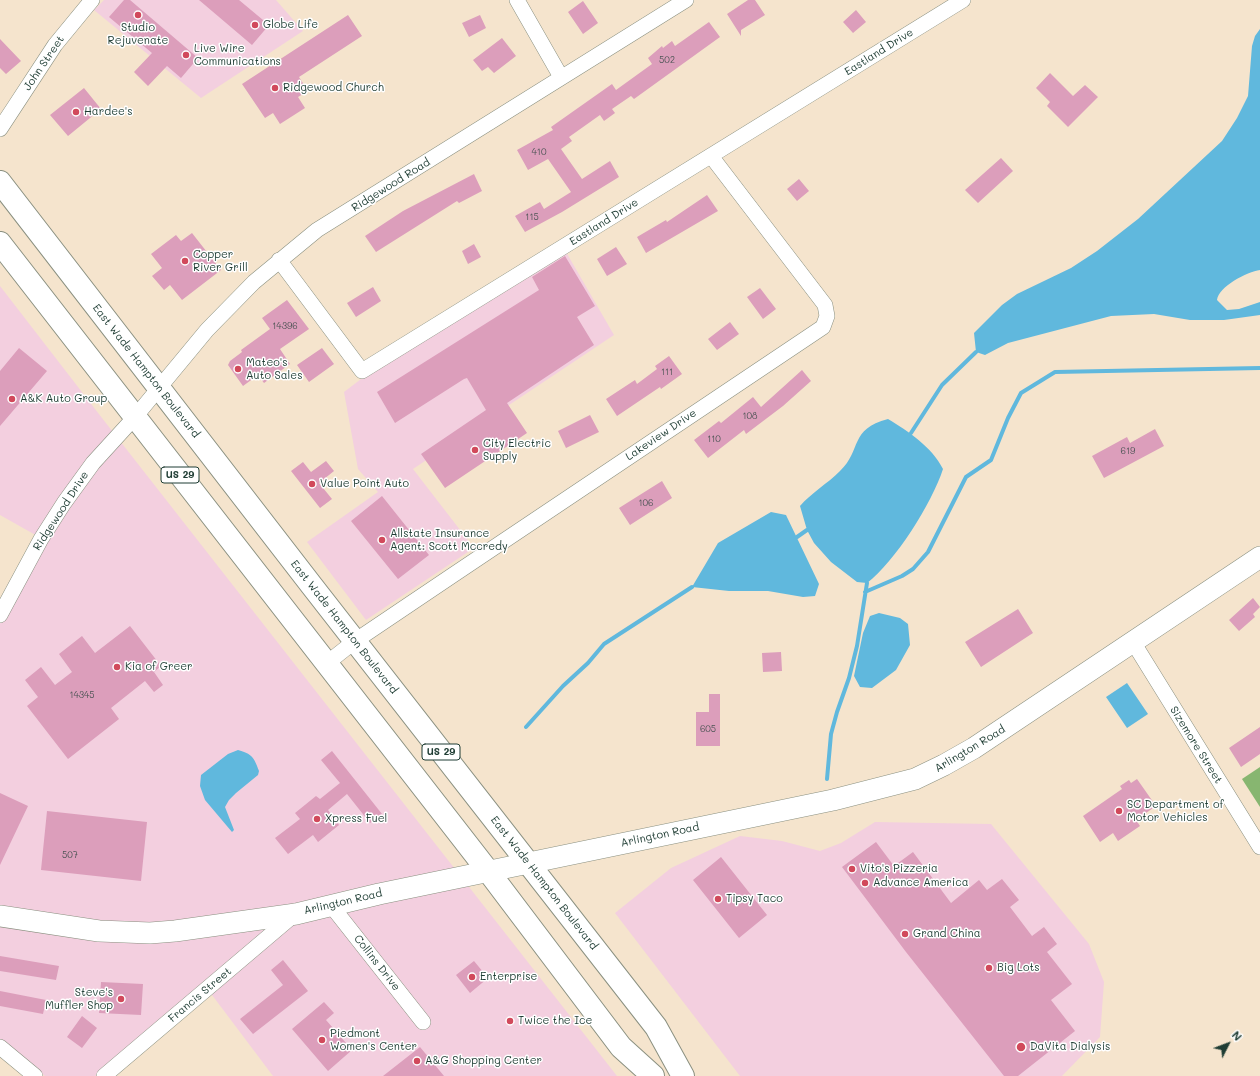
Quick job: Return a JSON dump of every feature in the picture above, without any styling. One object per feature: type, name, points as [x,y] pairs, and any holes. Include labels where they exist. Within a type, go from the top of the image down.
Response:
[{"type":"main road","name":"East Wade Hampton Boulevard","points":[[0,182],[656,1027],[683,1076]]},
{"type":"main road","name":"US 29","points":[[0,243],[488,871],[621,1047],[653,1076]]},
{"type":"main road","name":"Arlington Road","points":[[0,916],[99,932],[144,933],[176,931],[296,914],[330,904],[829,801],[915,778],[940,768],[974,748],[1260,557]]},
{"type":"street","name":"John Street","points":[[0,129],[55,45],[92,0]]},
{"type":"street","points":[[517,0],[561,77]]},
{"type":"street","name":"Ridgewood Road","points":[[136,417],[230,306],[279,260],[317,230],[686,0]]},
{"type":"street","name":"Eastland Drive","points":[[279,260],[362,371],[963,0]]},
{"type":"street","name":"Lakeview Drive","points":[[326,664],[355,641],[823,327],[828,316],[825,305],[712,156]]},
{"type":"street","name":"Ridgewood Drive","points":[[0,615],[41,538],[64,503],[93,463],[136,417]]},
{"type":"street","name":"Sizemore Street","points":[[1133,642],[1260,847]]},
{"type":"street","name":"Collins Drive","points":[[330,904],[423,1022]]},
{"type":"street","name":"Francis Street","points":[[104,1076],[296,914]]},
{"type":"street","points":[[0,1047],[35,1076]]},
{"type":"shaded area","points":[[104,0],[276,0],[303,31],[201,98],[94,10]]},
{"type":"shaded area","points":[[566,252],[614,335],[413,469],[474,548],[366,620],[307,542],[378,492],[358,469],[344,392],[369,373]]},
{"type":"shaded area","points":[[0,286],[617,1076],[273,1076],[203,983],[95,1076],[45,1076],[0,1039],[0,613],[39,537],[0,515]]},
{"type":"shaded area","points":[[875,822],[991,824],[1089,944],[1104,982],[1100,1037],[1062,1076],[740,1076],[615,913],[671,868],[740,836],[782,841],[820,851],[841,843]]},
{"type":"green space","points":[[1260,767],[1260,807],[1242,779]]},
{"type":"water","points":[[1260,29],[1260,270],[1234,280],[1223,290],[1217,300],[1227,310],[1239,309],[1260,302],[1260,315],[1224,320],[1190,320],[1154,314],[1111,316],[1008,343],[985,355],[976,352],[974,333],[1002,305],[1017,294],[1071,268],[1097,251],[1138,219],[1222,141],[1237,118],[1248,96],[1252,46],[1255,36]]},
{"type":"water","points":[[888,419],[919,440],[933,454],[943,469],[938,483],[922,514],[900,547],[878,573],[867,583],[857,582],[831,562],[814,543],[807,530],[800,506],[847,463],[861,434],[867,428]]},
{"type":"water","points":[[771,512],[786,515],[819,584],[815,596],[803,597],[768,591],[729,591],[692,587],[718,543]]},
{"type":"water","points":[[879,613],[900,618],[908,624],[910,645],[896,670],[872,688],[860,687],[854,676],[863,633],[870,616]]},
{"type":"water","points":[[1127,683],[1148,714],[1127,728],[1106,697]]},
{"type":"water","points":[[238,750],[252,757],[256,762],[259,771],[258,775],[236,793],[225,807],[234,830],[232,832],[205,800],[200,786],[201,775],[228,754]]},
{"type":"building","points":[[124,0],[130,0],[198,58],[181,78],[167,66],[148,86],[134,72],[152,53],[109,17]]},
{"type":"building","points":[[199,0],[239,0],[269,25],[252,45]]},
{"type":"building","points":[[748,0],[755,0],[765,15],[741,30],[741,36],[727,14]]},
{"type":"building","points":[[583,1],[598,23],[583,34],[568,12]]},
{"type":"building","points":[[856,10],[866,22],[853,33],[843,22]]},
{"type":"building","points":[[348,15],[362,36],[299,77],[308,91],[298,97],[305,108],[280,124],[273,113],[265,118],[242,84]]},
{"type":"building","points":[[480,15],[486,28],[469,37],[462,23]]},
{"type":"building","points":[[709,22],[720,37],[634,99],[631,96],[612,109],[615,113],[604,121],[600,115],[569,137],[572,141],[561,149],[582,179],[610,161],[619,177],[562,212],[525,232],[515,216],[540,202],[544,209],[571,192],[548,159],[528,170],[517,150],[553,130],[551,127],[612,84],[616,90],[652,64],[648,58],[662,46],[663,48],[672,41],[675,46]]},
{"type":"building","points":[[502,38],[516,56],[494,73],[488,67],[482,71],[473,60]]},
{"type":"building","points":[[0,39],[21,61],[6,74],[0,68]]},
{"type":"building","points":[[1050,73],[1073,96],[1085,85],[1098,97],[1068,127],[1047,106],[1050,102],[1036,88]]},
{"type":"building","name":"Hardee's","points":[[84,88],[101,109],[68,136],[50,115]]},
{"type":"building","points":[[1001,158],[1013,171],[978,203],[965,190]]},
{"type":"building","points":[[474,174],[482,191],[459,203],[457,201],[376,252],[365,236],[403,211]]},
{"type":"building","points":[[799,179],[809,191],[797,201],[787,189]]},
{"type":"building","points":[[707,195],[718,211],[646,253],[637,237],[666,220],[667,222]]},
{"type":"building","name":"Copper River Grill","points":[[192,233],[221,270],[182,300],[170,285],[164,290],[152,276],[162,268],[151,254],[176,235],[181,241]]},
{"type":"building","points":[[474,244],[481,257],[468,264],[462,251]]},
{"type":"building","points":[[616,247],[627,264],[607,276],[597,259]]},
{"type":"building","points":[[565,256],[595,306],[577,317],[594,345],[507,403],[527,433],[445,488],[421,454],[486,410],[467,378],[395,423],[377,392],[539,290],[532,277]]},
{"type":"building","points":[[373,287],[381,301],[356,317],[347,303]]},
{"type":"building","points":[[760,288],[776,309],[763,319],[747,297]]},
{"type":"building","points":[[287,300],[309,329],[280,349],[290,364],[264,383],[258,375],[243,386],[228,365],[230,361],[242,352],[241,350],[270,329],[262,318]]},
{"type":"building","points":[[730,322],[739,334],[717,350],[708,339]]},
{"type":"building","name":"A&K Auto Group","points":[[19,348],[47,371],[0,426],[0,371]]},
{"type":"building","points":[[322,348],[334,364],[309,382],[297,365]]},
{"type":"building","points":[[669,356],[682,374],[661,389],[660,387],[617,416],[606,399],[635,380],[637,384],[657,369],[655,366]]},
{"type":"building","points":[[802,370],[811,381],[783,406],[746,434],[744,430],[708,458],[694,440],[719,421],[721,423],[753,397],[761,407]]},
{"type":"building","points":[[590,415],[599,432],[566,448],[558,431]]},
{"type":"building","points":[[1155,429],[1164,446],[1104,478],[1092,456],[1127,437],[1130,443]]},
{"type":"building","points":[[326,461],[334,471],[319,483],[332,499],[320,508],[291,471],[303,462],[311,472]]},
{"type":"building","points":[[662,481],[672,498],[630,525],[619,508]]},
{"type":"building","points":[[382,496],[429,555],[398,579],[351,521]]},
{"type":"building","points":[[1253,598],[1260,607],[1253,614],[1255,617],[1239,631],[1229,620]]},
{"type":"building","points":[[1018,609],[1033,633],[981,667],[965,642]]},
{"type":"building","points":[[130,626],[161,666],[154,672],[163,685],[154,692],[145,681],[111,708],[119,719],[68,759],[27,706],[38,697],[25,680],[41,667],[55,685],[72,672],[59,654],[82,636],[95,653]]},
{"type":"building","points":[[781,652],[782,671],[763,672],[762,653]]},
{"type":"building","points":[[709,694],[720,694],[720,746],[696,746],[696,712],[709,712]]},
{"type":"building","points":[[1260,727],[1260,754],[1241,767],[1229,748]]},
{"type":"building","points":[[332,751],[382,814],[370,823],[347,794],[328,810],[339,825],[318,842],[313,835],[288,854],[275,838],[300,819],[295,813],[316,796],[320,799],[340,783],[321,760]]},
{"type":"building","name":"SC Department of Motor Vehicles","points":[[1137,779],[1156,806],[1136,820],[1140,826],[1118,841],[1113,833],[1100,842],[1083,816],[1122,789],[1120,786],[1129,780],[1131,783]]},
{"type":"building","points":[[0,793],[28,806],[0,865]]},
{"type":"building","points":[[47,811],[147,822],[141,881],[41,870]]},
{"type":"building","name":"Big Lots","points":[[876,842],[894,866],[913,852],[951,903],[979,880],[987,890],[1002,879],[1019,900],[1010,907],[1032,936],[1044,927],[1057,944],[1047,952],[1072,984],[1051,1000],[1075,1031],[1018,1076],[1004,1076],[906,952],[842,867]]},
{"type":"building","points":[[721,857],[767,915],[739,938],[693,880]]},
{"type":"building","points":[[0,956],[59,966],[56,980],[0,971]]},
{"type":"building","points":[[283,960],[308,991],[253,1034],[240,1019],[283,985],[271,970]]},
{"type":"building","name":"Enterprise","points":[[474,961],[488,978],[470,993],[456,975]]},
{"type":"building","name":"Steve's Muffler Shop","points":[[101,982],[143,984],[141,1015],[99,1013]]},
{"type":"building","points":[[0,991],[46,1000],[43,1014],[0,1006]]},
{"type":"building","name":"Piedmont Women's Center","points":[[324,1002],[334,1013],[326,1020],[352,1050],[328,1071],[292,1029]]},
{"type":"building","points":[[82,1016],[97,1028],[82,1048],[67,1037]]},
{"type":"building","name":"A&G Shopping Center","points":[[420,1047],[444,1076],[383,1076]]},
{"type":"waterway","points":[[911,433],[942,385],[976,352]]},
{"type":"waterway","points":[[865,592],[902,576],[913,569],[928,552],[966,477],[991,460],[1008,418],[1021,393],[1055,372],[1260,368]]},
{"type":"waterway","points":[[797,537],[807,530]]},
{"type":"waterway","points":[[827,779],[831,734],[849,678],[857,646],[867,583]]},
{"type":"waterway","points":[[526,727],[563,686],[588,663],[604,644],[692,587]]},
{"type":"place","name":"Studio Rejuvenate","points":[[138,15]]},
{"type":"place","name":"Globe Life","points":[[255,25]]},
{"type":"place","name":"Live Wire Communications","points":[[186,55]]},
{"type":"place","name":"Ridgewood Church","points":[[275,88]]},
{"type":"place","name":"Hardee's","points":[[76,112]]},
{"type":"place","name":"Copper River Grill","points":[[185,261]]},
{"type":"place","name":"Mateo's Auto Sales","points":[[238,369]]},
{"type":"place","name":"A&K Auto Group","points":[[12,399]]},
{"type":"place","name":"City Electric Supply","points":[[475,450]]},
{"type":"place","name":"Value Point Auto","points":[[312,484]]},
{"type":"place","name":"Allstate Insurance Agent: Scott Mccredy","points":[[382,540]]},
{"type":"place","name":"Kia of Greer","points":[[117,667]]},
{"type":"place","name":"SC Department of Motor Vehicles","points":[[1119,811]]},
{"type":"place","name":"Xpress Fuel","points":[[317,819]]},
{"type":"place","name":"Vito's Pizzeria","points":[[852,869]]},
{"type":"place","name":"Advance America","points":[[865,883]]},
{"type":"place","name":"Tipsy Taco","points":[[718,899]]},
{"type":"place","name":"Grand China","points":[[905,934]]},
{"type":"place","name":"Big Lots","points":[[989,968]]},
{"type":"place","name":"Enterprise","points":[[472,977]]},
{"type":"place","name":"Steve's Muffler Shop","points":[[121,999]]},
{"type":"place","name":"Twice the Ice","points":[[510,1021]]},
{"type":"place","name":"Piedmont Women's Center","points":[[322,1040]]},
{"type":"place","name":"DaVita Dialysis","points":[[1021,1047]]},
{"type":"place","name":"A&G Shopping Center","points":[[417,1061]]}]
